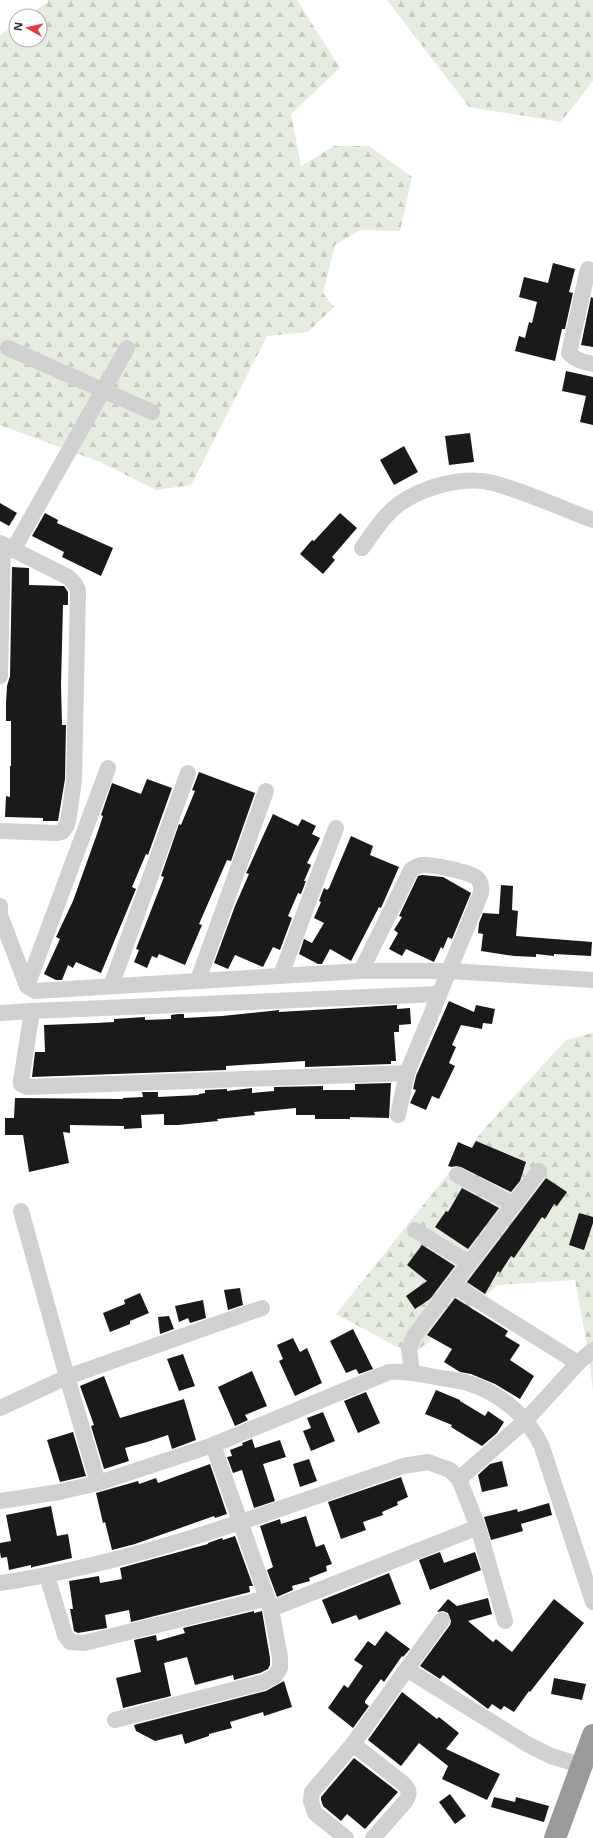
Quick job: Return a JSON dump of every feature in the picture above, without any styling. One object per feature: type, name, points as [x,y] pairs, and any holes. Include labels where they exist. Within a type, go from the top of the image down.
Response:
[{"type":"highway","points":[[555,1838],[583,1766],[593,1735]]},
{"type":"street","points":[[588,269],[569,353],[580,360],[593,364]]},
{"type":"street","points":[[8,348],[152,412]]},
{"type":"street","points":[[0,676],[5,546],[103,390],[127,348]]},
{"type":"street","points":[[362,548],[378,526],[399,504],[420,493],[447,484],[472,481],[492,482],[593,520]]},
{"type":"street","points":[[0,831],[62,832],[67,825],[74,780],[78,590],[75,584],[68,577],[5,546]]},
{"type":"street","points":[[27,986],[108,768]]},
{"type":"street","points":[[111,986],[188,773]]},
{"type":"street","points":[[198,980],[266,791]]},
{"type":"street","points":[[281,975],[336,828]]},
{"type":"street","points":[[361,971],[410,870],[422,865],[474,876],[481,883],[481,893],[407,1074],[398,1115]]},
{"type":"street","points":[[0,906],[0,915],[27,986],[35,991],[361,971],[444,984]]},
{"type":"street","points":[[0,1013],[444,984],[593,980]]},
{"type":"street","points":[[32,1011],[21,1081],[21,1084],[27,1087],[407,1074]]},
{"type":"street","points":[[412,1373],[409,1355],[411,1342],[539,1171]]},
{"type":"street","points":[[457,1175],[513,1204]]},
{"type":"street","points":[[21,1211],[98,1483]]},
{"type":"street","points":[[415,1230],[469,1263]]},
{"type":"street","points":[[453,1285],[578,1363]]},
{"type":"street","points":[[0,1408],[67,1377],[262,1308]]},
{"type":"street","points":[[459,1478],[526,1420],[578,1363],[593,1350]]},
{"type":"street","points":[[0,1501],[59,1492],[98,1483],[213,1445],[389,1372],[399,1371],[412,1373],[468,1383],[501,1398],[526,1420],[537,1436],[542,1447],[593,1602]]},
{"type":"street","points":[[115,1720],[264,1682],[275,1676],[280,1668],[280,1657],[269,1604],[213,1445]]},
{"type":"street","points":[[0,1584],[47,1576],[152,1550],[240,1523],[414,1463],[428,1462],[450,1470],[459,1478],[478,1527],[505,1621]]},
{"type":"street","points":[[47,1576],[65,1635],[70,1642],[84,1643],[269,1604],[478,1527]]},
{"type":"street","points":[[346,1838],[315,1813],[311,1801],[312,1792],[353,1744],[408,1670],[442,1620]]},
{"type":"street","points":[[408,1670],[527,1744],[551,1756],[583,1766]]},
{"type":"street","points":[[353,1744],[404,1784],[409,1790],[409,1796],[405,1802],[373,1838]]},
{"type":"green space","points":[[48,0],[297,0],[340,68],[291,114],[301,166],[334,146],[369,146],[412,177],[400,231],[360,230],[335,245],[323,293],[334,307],[308,332],[267,336],[191,485],[156,490],[100,462],[0,425],[0,35],[8,30],[8,48],[48,48],[48,8],[39,8],[48,2]]},
{"type":"green space","points":[[387,0],[593,0],[593,81],[561,122],[469,107]]},
{"type":"green space","points":[[593,1033],[593,1392],[589,1356],[575,1280],[498,1285],[412,1355],[336,1314],[484,1129],[566,1040]]},
{"type":"building","points":[[553,263],[575,269],[569,292],[573,293],[565,329],[562,329],[555,361],[515,351],[519,336],[525,338],[529,322],[532,323],[537,302],[519,297],[524,277],[548,283]]},
{"type":"building","points":[[591,297],[593,298],[593,347],[581,345]]},
{"type":"building","points":[[566,371],[593,377],[593,425],[580,422],[586,396],[562,391]]},
{"type":"building","points":[[470,433],[474,462],[449,465],[445,436]]},
{"type":"building","points":[[404,446],[418,472],[394,485],[380,460]]},
{"type":"building","points":[[0,503],[17,513],[9,526],[0,521]]},
{"type":"building","points":[[45,513],[58,520],[57,523],[113,548],[101,576],[62,557],[64,552],[32,536]]},
{"type":"building","points":[[340,513],[357,528],[332,557],[335,560],[323,574],[300,554]]},
{"type":"building","points":[[12,567],[29,568],[29,585],[64,586],[68,592],[68,605],[63,605],[61,685],[62,725],[66,725],[65,779],[58,821],[43,821],[43,818],[5,817],[6,796],[10,797],[11,766],[11,721],[6,721],[6,703],[7,686],[10,676]]},
{"type":"building","points":[[199,772],[255,793],[231,861],[227,860],[199,924],[202,925],[185,965],[159,954],[157,958],[152,956],[147,968],[134,962],[139,950],[136,949],[164,877],[161,876],[179,824],[181,825],[195,791],[192,790]]},
{"type":"building","points":[[147,779],[172,788],[148,855],[146,854],[132,887],[136,889],[101,973],[76,962],[73,968],[68,965],[62,980],[56,980],[44,974],[60,939],[56,937],[73,901],[103,816],[101,815],[112,783],[141,794]]},
{"type":"building","points":[[273,814],[298,826],[302,819],[316,826],[312,834],[320,838],[307,863],[311,865],[304,881],[306,881],[301,894],[298,893],[288,916],[292,918],[280,950],[273,947],[263,967],[235,955],[228,969],[214,963],[235,906],[249,874],[246,873]]},
{"type":"building","points":[[351,836],[373,846],[370,855],[399,867],[381,908],[379,907],[351,961],[330,949],[322,964],[318,964],[299,954],[304,939],[312,943],[324,923],[314,918],[321,902],[319,901],[324,888],[327,890],[329,888]]},
{"type":"building","points":[[418,876],[443,877],[471,893],[452,939],[448,937],[443,949],[441,947],[434,962],[406,949],[402,956],[389,949],[398,933],[394,930],[402,917],[399,916]]},
{"type":"building","points":[[501,885],[513,886],[512,910],[518,911],[516,936],[592,942],[591,956],[554,954],[554,956],[536,954],[536,957],[514,956],[481,951],[483,934],[478,933],[479,923],[483,913],[499,914]]},
{"type":"building","points":[[449,1001],[474,1012],[476,1005],[495,1009],[492,1024],[483,1023],[482,1029],[461,1025],[452,1045],[456,1047],[449,1063],[455,1066],[439,1099],[432,1096],[426,1110],[410,1103],[416,1090],[413,1089],[416,1076]]},
{"type":"building","points":[[397,1005],[397,1009],[410,1008],[411,1024],[399,1025],[399,1032],[394,1032],[396,1061],[391,1061],[391,1064],[305,1067],[305,1061],[226,1066],[226,1070],[32,1077],[35,1052],[45,1052],[44,1025],[114,1022],[114,1019],[145,1017],[145,1020],[171,1019],[171,1015],[178,1014],[184,1014],[184,1018],[279,1010],[279,1012]]},
{"type":"building","points":[[391,1083],[389,1118],[350,1117],[350,1119],[315,1119],[315,1115],[296,1115],[296,1108],[254,1112],[255,1115],[178,1125],[164,1125],[164,1114],[141,1115],[142,1128],[124,1129],[124,1126],[70,1125],[70,1133],[63,1132],[69,1163],[29,1172],[23,1135],[5,1135],[5,1118],[14,1118],[15,1098],[123,1099],[143,1097],[142,1092],[158,1092],[158,1097],[199,1095],[205,1093],[205,1090],[227,1089],[227,1091],[252,1088],[252,1093],[274,1091],[274,1087],[323,1086],[323,1090],[355,1090],[355,1084]]},
{"type":"building","points":[[476,1141],[526,1162],[520,1181],[511,1192],[461,1167],[448,1166],[458,1142],[472,1148]]},
{"type":"building","points":[[546,1178],[567,1192],[557,1206],[554,1204],[545,1219],[542,1217],[514,1258],[511,1256],[500,1273],[498,1271],[485,1294],[467,1282]]},
{"type":"building","points":[[462,1188],[499,1208],[468,1249],[435,1227],[446,1211],[448,1212]]},
{"type":"building","points":[[579,1213],[593,1217],[593,1223],[584,1250],[569,1245]]},
{"type":"building","points":[[422,1245],[455,1266],[430,1299],[415,1309],[406,1296],[427,1281],[407,1265]]},
{"type":"building","points":[[240,1288],[243,1305],[228,1310],[224,1290]]},
{"type":"building","points":[[140,1293],[149,1313],[130,1321],[130,1324],[110,1332],[103,1313],[125,1304],[124,1300]]},
{"type":"building","points":[[455,1298],[508,1331],[505,1336],[520,1345],[510,1360],[534,1376],[520,1399],[495,1384],[471,1374],[460,1372],[444,1362],[452,1349],[427,1335]]},
{"type":"building","points":[[203,1300],[206,1318],[190,1323],[188,1318],[179,1322],[175,1306]]},
{"type":"building","points":[[169,1316],[174,1329],[160,1334],[158,1317]]},
{"type":"building","points":[[353,1329],[373,1369],[359,1374],[356,1369],[346,1373],[330,1341]]},
{"type":"building","points":[[293,1338],[300,1352],[307,1348],[322,1383],[295,1396],[279,1361],[283,1359],[277,1345]]},
{"type":"building","points":[[183,1354],[195,1386],[179,1391],[167,1359]]},
{"type":"building","points":[[252,1371],[267,1406],[245,1415],[248,1420],[235,1426],[218,1387]]},
{"type":"building","points":[[104,1376],[120,1418],[184,1399],[196,1440],[172,1449],[168,1435],[125,1448],[129,1461],[104,1469],[91,1426],[94,1425],[80,1386]]},
{"type":"building","points":[[436,1390],[460,1400],[485,1416],[488,1411],[504,1422],[497,1433],[482,1446],[451,1427],[452,1425],[425,1414]]},
{"type":"building","points":[[366,1392],[380,1423],[358,1433],[344,1401]]},
{"type":"building","points":[[323,1412],[335,1441],[311,1451],[303,1431],[311,1428],[307,1418]]},
{"type":"building","points":[[73,1432],[86,1476],[60,1482],[47,1440]]},
{"type":"building","points":[[252,1439],[255,1448],[280,1440],[286,1457],[263,1464],[275,1501],[254,1508],[242,1470],[233,1473],[227,1457],[232,1456],[230,1450],[243,1445],[242,1443]]},
{"type":"building","points":[[309,1459],[317,1481],[300,1487],[293,1464]]},
{"type":"building","points":[[502,1461],[508,1486],[482,1492],[478,1475],[490,1464]]},
{"type":"building","points":[[210,1464],[227,1514],[215,1518],[214,1516],[135,1544],[112,1550],[105,1522],[103,1523],[96,1493],[138,1481],[139,1484],[156,1478],[158,1483]]},
{"type":"building","points":[[401,1477],[408,1497],[397,1502],[398,1505],[382,1512],[383,1515],[363,1522],[366,1530],[341,1539],[328,1502]]},
{"type":"building","points":[[549,1503],[552,1515],[521,1524],[523,1531],[491,1540],[484,1517],[517,1509],[518,1512]]},
{"type":"building","points":[[51,1506],[57,1536],[68,1534],[72,1558],[31,1568],[31,1565],[9,1570],[7,1557],[1,1558],[0,1552],[0,1543],[11,1541],[6,1515]]},
{"type":"building","points":[[306,1516],[316,1547],[324,1544],[332,1564],[326,1566],[327,1571],[309,1578],[310,1581],[292,1586],[293,1590],[277,1597],[267,1570],[273,1567],[260,1526],[280,1519],[281,1524]]},
{"type":"building","points":[[235,1536],[253,1586],[249,1586],[250,1592],[131,1622],[129,1610],[105,1615],[107,1628],[78,1633],[74,1631],[70,1609],[73,1609],[69,1581],[99,1576],[100,1583],[122,1579],[120,1568],[208,1544],[222,1538],[223,1540]]},
{"type":"building","points":[[440,1552],[444,1563],[475,1552],[481,1570],[430,1590],[419,1560]]},
{"type":"building","points":[[389,1573],[401,1604],[359,1620],[356,1615],[332,1624],[322,1600]]},
{"type":"building","points":[[488,1598],[492,1614],[468,1621],[493,1642],[496,1639],[512,1652],[554,1599],[584,1623],[514,1712],[504,1706],[501,1710],[492,1704],[488,1709],[443,1675],[440,1679],[420,1666],[450,1625],[451,1621],[448,1613],[443,1611],[437,1612],[448,1599],[457,1606]]},
{"type":"building","points":[[254,1611],[254,1613],[262,1611],[270,1658],[270,1665],[268,1669],[260,1673],[234,1680],[233,1675],[195,1685],[187,1657],[164,1663],[171,1696],[123,1708],[116,1678],[141,1672],[134,1640],[156,1635],[157,1641],[185,1633],[183,1628]]},
{"type":"building","points":[[386,1631],[410,1649],[403,1657],[402,1656],[384,1682],[381,1679],[365,1701],[365,1703],[369,1706],[353,1728],[328,1708],[344,1685],[348,1688],[363,1666],[354,1660],[368,1641],[375,1646]]},
{"type":"building","points":[[554,1678],[586,1684],[582,1700],[551,1694]]},
{"type":"building","points":[[284,1681],[292,1707],[264,1716],[263,1712],[230,1722],[232,1728],[209,1734],[209,1736],[185,1744],[182,1734],[155,1741],[136,1731],[134,1725],[266,1691]]},
{"type":"building","points":[[402,1692],[437,1719],[439,1717],[459,1733],[446,1749],[500,1774],[487,1800],[442,1779],[448,1766],[419,1743],[401,1766],[368,1740]]},
{"type":"building","points":[[354,1758],[398,1792],[365,1829],[347,1814],[341,1821],[323,1806],[321,1800],[321,1797]]},
{"type":"building","points":[[450,1794],[466,1816],[455,1824],[439,1802]]},
{"type":"building","points":[[494,1797],[515,1802],[516,1797],[549,1806],[544,1822],[491,1807]]}]
